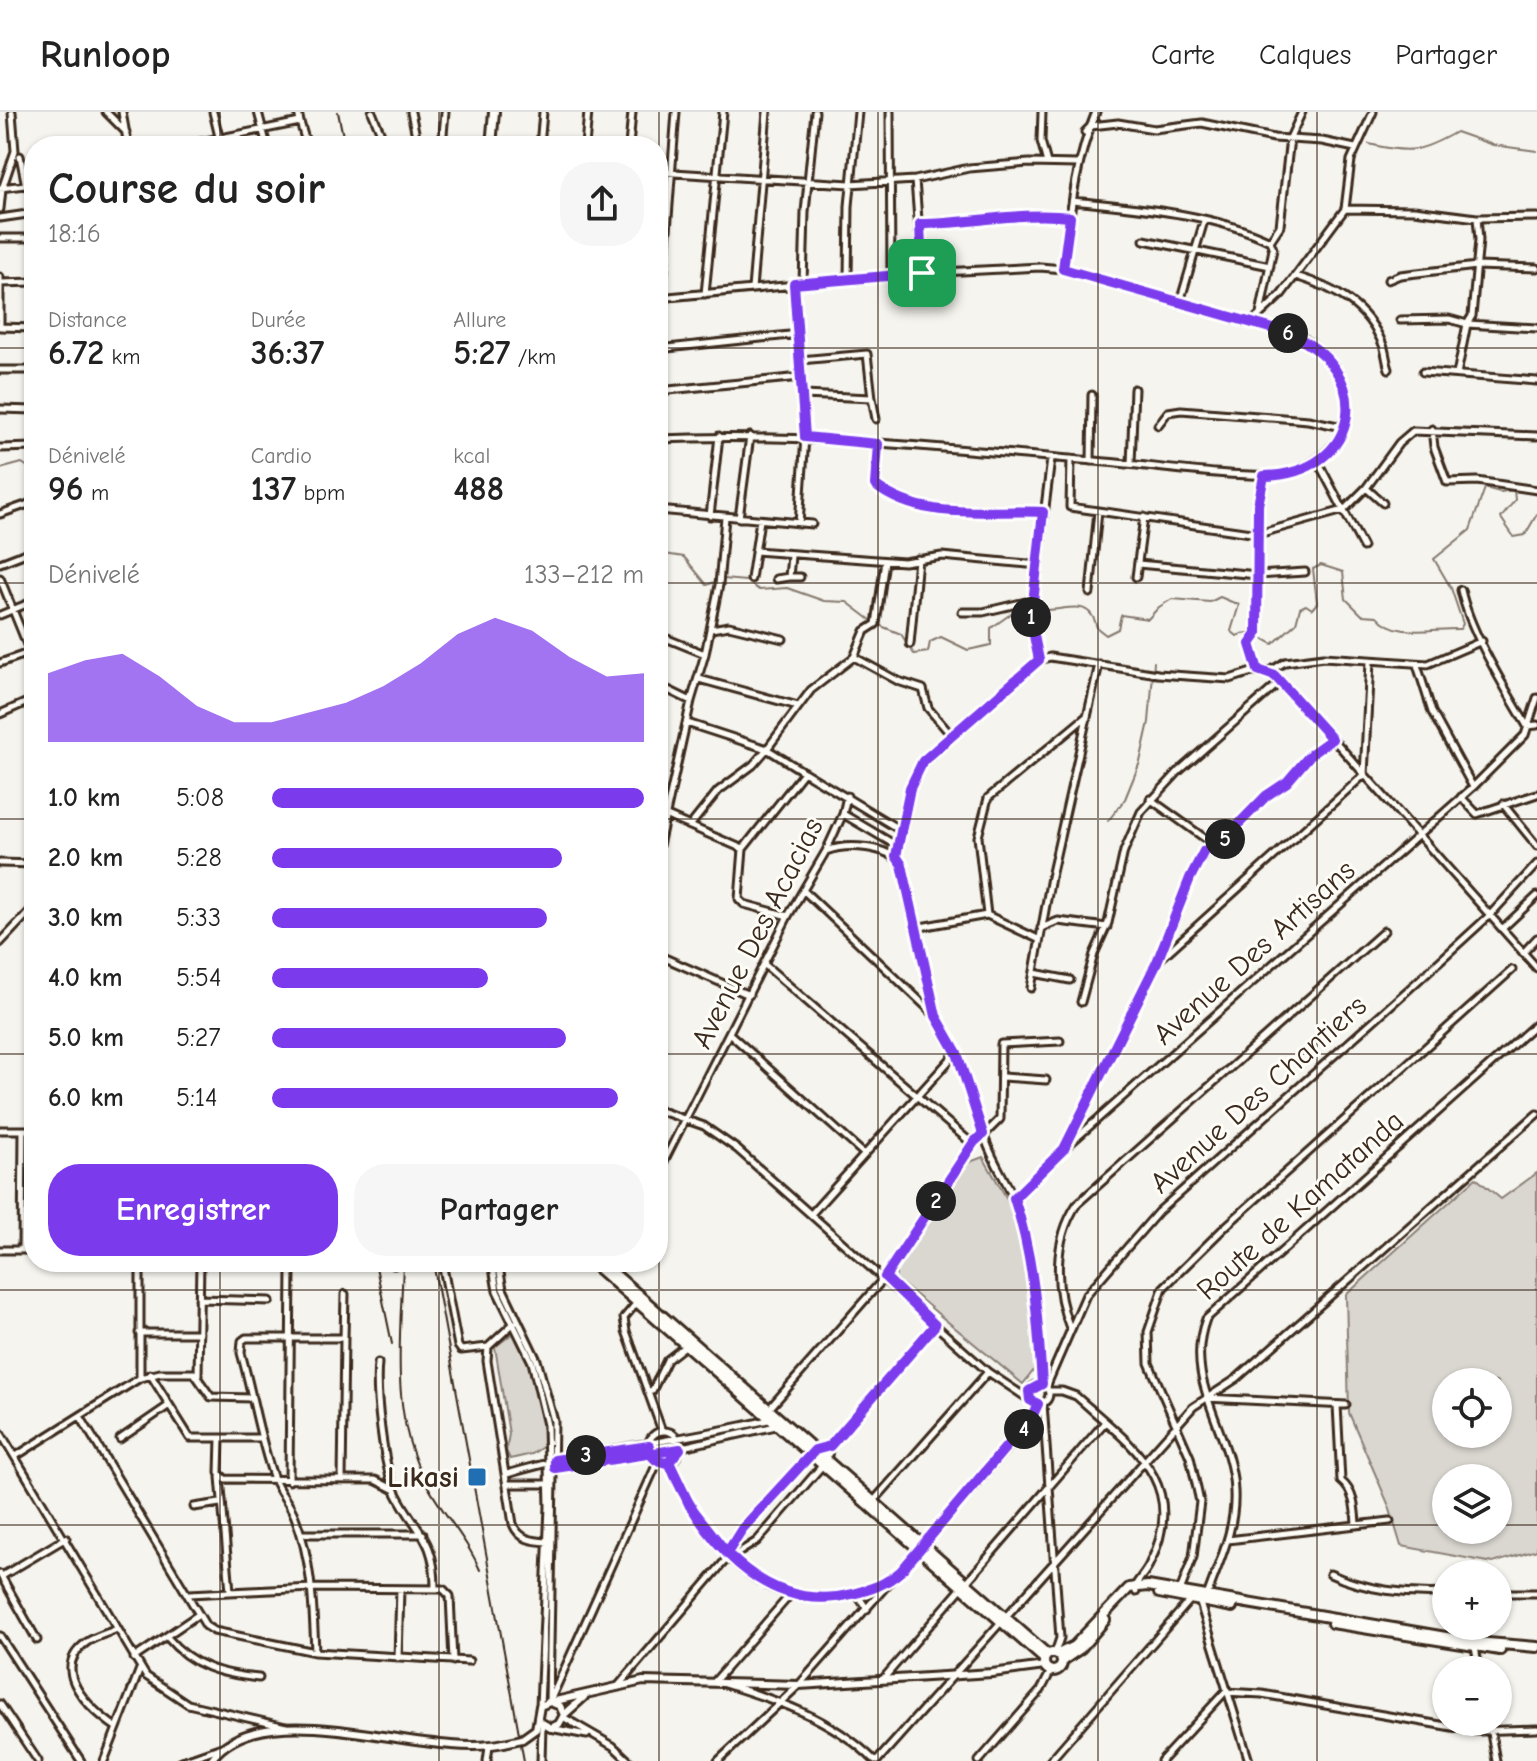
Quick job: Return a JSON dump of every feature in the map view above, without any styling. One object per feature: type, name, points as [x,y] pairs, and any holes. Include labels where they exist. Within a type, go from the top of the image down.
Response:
[{"type":"highway","points":[[492,136],[494,112]]},
{"type":"highway","points":[[613,1272],[686,1345],[775,1420]]},
{"type":"highway","points":[[640,1300],[1052,1660],[1081,1648],[1133,1590],[1180,1591],[1200,1599]]},
{"type":"highway","points":[[1133,1590],[1475,1645],[1537,1649]]},
{"type":"main road","points":[[543,1725],[540,1706],[643,1681],[799,1685],[954,1676],[1052,1660]]},
{"type":"main road","points":[[210,1761],[222,1747],[238,1738],[287,1727],[452,1748],[489,1747],[522,1739],[543,1725],[555,1727],[587,1695]]},
{"type":"main road","points":[[550,1702],[560,1706],[564,1716]]},
{"type":"street","points":[[0,209],[1,189],[15,151],[12,112]]},
{"type":"street","points":[[106,112],[127,133]]},
{"type":"street","points":[[122,112],[127,136]]},
{"type":"street","points":[[213,112],[219,136]]},
{"type":"street","points":[[258,112],[263,136]]},
{"type":"street","points":[[298,112],[304,136]]},
{"type":"street","points":[[372,112],[382,136]]},
{"type":"street","points":[[411,112],[416,136]]},
{"type":"street","points":[[443,136],[445,112]]},
{"type":"street","points":[[541,136],[543,112]]},
{"type":"street","points":[[586,136],[588,112]]},
{"type":"street","points":[[630,136],[632,112]]},
{"type":"street","points":[[668,207],[676,112]]},
{"type":"street","points":[[705,294],[723,112]]},
{"type":"street","points":[[752,289],[767,112]]},
{"type":"street","points":[[803,284],[815,112]]},
{"type":"street","points":[[848,280],[850,184],[858,112]]},
{"type":"street","points":[[890,112],[888,182],[891,276]]},
{"type":"street","points":[[1042,112],[1041,141],[1047,163]]},
{"type":"street","points":[[1063,269],[1078,164],[1085,132],[1096,112]]},
{"type":"street","points":[[1260,314],[1270,266],[1270,241],[1277,235],[1280,226],[1290,138],[1302,112]]},
{"type":"street","points":[[1251,322],[1296,276],[1345,209],[1355,148],[1371,113]]},
{"type":"street","points":[[224,136],[300,122]]},
{"type":"street","points":[[1085,132],[1091,126],[1118,123],[1154,129],[1202,123],[1355,148]]},
{"type":"street","points":[[20,156],[24,176]]},
{"type":"street","points":[[668,173],[850,184],[915,180],[969,168],[1078,164]]},
{"type":"street","points":[[915,180],[922,273]]},
{"type":"street","points":[[1,189],[24,186]]},
{"type":"street","points":[[1073,201],[1204,221],[1270,241]]},
{"type":"street","points":[[1345,209],[1395,208],[1477,218],[1537,217]]},
{"type":"street","points":[[0,218],[24,214]]},
{"type":"street","points":[[920,224],[959,224],[1019,216],[1070,217]]},
{"type":"street","points":[[1457,374],[1467,324],[1472,316],[1477,266],[1477,218]]},
{"type":"street","points":[[1180,302],[1204,221]]},
{"type":"street","points":[[0,238],[24,238]]},
{"type":"street","points":[[1144,240],[1270,266]]},
{"type":"street","points":[[1388,280],[1400,275],[1477,266],[1537,268]]},
{"type":"street","points":[[668,296],[922,273],[1019,267],[1063,269],[1305,339],[1329,358],[1347,389],[1343,427],[1332,448],[1296,472],[1264,476],[805,437],[668,439]]},
{"type":"street","points":[[1296,276],[1330,286],[1356,305],[1382,342],[1389,369]]},
{"type":"street","points":[[24,281],[1,280],[0,327],[24,328]]},
{"type":"street","points":[[794,284],[805,437],[799,524]]},
{"type":"street","points":[[1,319],[20,328]]},
{"type":"street","points":[[1400,320],[1449,319],[1467,324],[1537,328]]},
{"type":"street","points":[[668,348],[799,334]]},
{"type":"street","points":[[800,360],[867,354],[876,419]]},
{"type":"street","points":[[2,368],[24,369]]},
{"type":"street","points":[[1423,372],[1537,381]]},
{"type":"street","points":[[668,390],[801,377]]},
{"type":"street","points":[[1131,464],[1134,389]]},
{"type":"street","points":[[803,395],[872,398]]},
{"type":"street","points":[[1091,461],[1092,395]]},
{"type":"street","points":[[0,409],[24,410]]},
{"type":"street","points":[[1158,425],[1168,412],[1181,410],[1308,420],[1343,427]]},
{"type":"street","points":[[1071,459],[1068,504],[1073,509],[1258,534],[1344,510],[1366,488],[1407,435],[1432,429],[1537,436]]},
{"type":"street","points":[[1432,429],[1434,447],[1447,482],[1477,481],[1537,490]]},
{"type":"street","points":[[710,516],[719,436]]},
{"type":"street","points":[[739,518],[750,436]]},
{"type":"street","points":[[878,444],[875,485],[905,503],[950,511],[1043,512]]},
{"type":"street","points":[[0,448],[24,447]]},
{"type":"street","points":[[1039,660],[1031,630],[1031,614],[1051,459]]},
{"type":"street","points":[[1317,460],[1363,547]]},
{"type":"street","points":[[1258,670],[1250,644],[1257,634],[1258,534],[1264,476]]},
{"type":"street","points":[[1366,488],[1383,503]]},
{"type":"street","points":[[0,514],[24,506]]},
{"type":"street","points":[[668,511],[812,524]]},
{"type":"street","points":[[1090,593],[1098,511]]},
{"type":"street","points":[[668,811],[721,577],[725,517]]},
{"type":"street","points":[[1136,577],[1144,517]]},
{"type":"street","points":[[751,579],[760,520]]},
{"type":"street","points":[[755,551],[885,561],[942,556],[1038,565]]},
{"type":"street","points":[[0,563],[24,554]]},
{"type":"street","points":[[789,577],[791,556]]},
{"type":"street","points":[[910,644],[918,559]]},
{"type":"street","points":[[690,826],[718,791],[753,765],[817,684],[854,657],[865,631],[876,624],[885,561]]},
{"type":"street","points":[[1138,564],[1258,575],[1305,572]]},
{"type":"street","points":[[776,579],[800,577]]},
{"type":"street","points":[[0,578],[24,634]]},
{"type":"street","points":[[1461,590],[1468,620],[1527,726],[1537,725]]},
{"type":"street","points":[[962,612],[983,612],[1034,601]]},
{"type":"street","points":[[0,615],[24,605]]},
{"type":"street","points":[[710,630],[717,626],[729,626],[783,639]]},
{"type":"street","points":[[668,639],[705,654]]},
{"type":"street","points":[[1269,672],[1285,662],[1324,657],[1428,664],[1482,641]]},
{"type":"street","points":[[0,663],[24,655]]},
{"type":"street","points":[[854,657],[898,681],[923,689],[928,708],[951,735]]},
{"type":"street","points":[[721,1760],[799,1685],[884,1586],[922,1547],[1025,1428],[1046,1387],[1029,1259],[1014,1198],[983,1134],[957,1053],[936,1016],[902,865],[896,856],[914,773],[951,735],[1039,660],[1050,657],[1158,674],[1230,679],[1258,670],[1269,672],[1537,968]]},
{"type":"street","points":[[1157,962],[1364,775],[1370,662]]},
{"type":"street","points":[[1031,988],[1038,939],[1099,664]]},
{"type":"street","points":[[1417,665],[1432,712],[1473,787]]},
{"type":"street","points":[[699,679],[798,706]]},
{"type":"street","points":[[1081,1002],[1094,954],[1107,927],[1124,851],[1150,799],[1280,682]]},
{"type":"street","points":[[668,690],[691,701]]},
{"type":"street","name":"Avenue Des Artisans","points":[[1014,1198],[1064,1149],[1518,744],[1537,698]]},
{"type":"street","points":[[0,714],[24,703]]},
{"type":"street","points":[[987,915],[978,837],[988,798],[1087,716]]},
{"type":"street","points":[[687,723],[767,749],[900,830]]},
{"type":"street","points":[[1208,847],[1223,840],[1266,796],[1287,782],[1311,754],[1332,739]]},
{"type":"street","points":[[788,916],[744,904],[739,899],[743,849],[804,772]]},
{"type":"street","points":[[1461,797],[1477,814],[1537,794]]},
{"type":"street","name":"Avenue Des Acacias","points":[[668,1153],[788,916],[826,851],[843,814],[847,796]]},
{"type":"street","points":[[1064,1149],[1157,962],[1190,878],[1208,847],[1209,838],[1150,799]]},
{"type":"street","points":[[1503,804],[1537,846]]},
{"type":"street","points":[[843,814],[897,846]]},
{"type":"street","points":[[668,816],[743,849]]},
{"type":"street","points":[[826,851],[851,847],[896,856]]},
{"type":"street","points":[[0,863],[24,864]]},
{"type":"street","name":"Avenue Des Chantiers","points":[[1046,1387],[1086,1295],[1158,1212],[1490,915],[1537,864]]},
{"type":"street","points":[[804,891],[936,1016]]},
{"type":"street","points":[[1502,929],[1537,896]]},
{"type":"street","points":[[915,928],[987,915],[1038,939]]},
{"type":"street","points":[[0,943],[24,918]]},
{"type":"street","points":[[1041,929],[1058,921],[1107,927]]},
{"type":"street","points":[[1070,1329],[1060,1296],[1059,1256],[1065,1228],[1077,1204],[1384,931]]},
{"type":"street","points":[[1523,953],[1537,938]]},
{"type":"street","points":[[668,959],[749,995]]},
{"type":"street","points":[[765,965],[964,1138],[974,1142]]},
{"type":"street","points":[[1180,1591],[1193,1557],[1200,1502],[1190,1457],[1151,1373],[1147,1347],[1151,1314],[1163,1288],[1226,1226],[1512,970]]},
{"type":"street","points":[[1034,973],[1070,980]]},
{"type":"street","name":"Route de Kamatanda","points":[[1050,1761],[1200,1599],[1222,1559],[1228,1540],[1234,1490],[1228,1455],[1205,1398],[1200,1347],[1206,1319],[1537,1023]]},
{"type":"street","points":[[730,1034],[863,1153]]},
{"type":"street","points":[[552,1469],[680,1449],[775,1420],[885,1277],[974,1142],[1000,1119],[1003,1077],[1001,1044],[1060,1041]]},
{"type":"street","points":[[812,1213],[863,1153],[957,1053]]},
{"type":"street","points":[[1003,1077],[1046,1080]]},
{"type":"street","points":[[668,1112],[686,1117],[737,1149],[885,1277],[988,1372],[1038,1403]]},
{"type":"street","points":[[790,1595],[715,1681],[782,1702],[834,1729],[876,1761],[1175,1425],[1205,1398],[1236,1379],[1537,1114]]},
{"type":"street","points":[[0,1130],[23,1130],[22,1250],[0,1250]]},
{"type":"street","points":[[140,1272],[140,1378]]},
{"type":"street","points":[[200,1272],[198,1375],[211,1397],[252,1398]]},
{"type":"street","points":[[289,1481],[291,1272]]},
{"type":"street","points":[[444,1272],[461,1350],[488,1347],[516,1322]]},
{"type":"street","points":[[494,1272],[497,1291],[516,1322]]},
{"type":"street","points":[[500,1272],[503,1289],[540,1377],[552,1460],[547,1662],[550,1702]]},
{"type":"street","points":[[342,1480],[345,1294]]},
{"type":"street","points":[[199,1299],[270,1301]]},
{"type":"street","points":[[640,1300],[624,1318],[630,1346],[651,1393],[662,1431]]},
{"type":"street","points":[[724,1562],[757,1541],[825,1463],[830,1446],[935,1325]]},
{"type":"street","points":[[139,1333],[199,1333]]},
{"type":"street","points":[[315,1652],[313,1588],[301,1534],[294,1514],[274,1480],[252,1398],[242,1341],[261,1336],[344,1338]]},
{"type":"street","points":[[651,1393],[667,1360],[686,1345]]},
{"type":"street","points":[[488,1347],[487,1361],[517,1533],[528,1540],[550,1542]]},
{"type":"street","points":[[378,1363],[380,1415],[394,1491],[423,1534],[435,1561],[435,1588]]},
{"type":"street","points":[[872,1504],[988,1372]]},
{"type":"street","points":[[16,1456],[140,1378],[150,1374],[198,1375]]},
{"type":"street","points":[[150,1374],[190,1438],[262,1438]]},
{"type":"street","points":[[979,1761],[1041,1690],[1060,1638],[1049,1486],[1038,1403],[1030,1388],[1046,1387],[1076,1396],[1145,1458],[1157,1481],[1163,1502],[1163,1519],[1149,1565],[1133,1590]]},
{"type":"street","points":[[1205,1398],[1346,1405]]},
{"type":"street","points":[[1337,1405],[1338,1465],[1341,1481],[1348,1486],[1353,1500],[1356,1524]]},
{"type":"street","points":[[120,1439],[168,1406]]},
{"type":"street","points":[[80,1416],[199,1614],[214,1631],[315,1652],[469,1661]]},
{"type":"street","points":[[507,1474],[552,1460],[649,1446],[775,1420]]},
{"type":"street","points":[[883,1679],[1105,1422]]},
{"type":"street","points":[[662,1431],[672,1433],[679,1440],[680,1449],[669,1462],[658,1461],[651,1454],[649,1446],[654,1435],[662,1431]]},
{"type":"street","points":[[0,1432],[66,1538],[140,1669],[163,1691],[188,1704],[287,1727]]},
{"type":"street","points":[[220,1438],[220,1503],[230,1591]]},
{"type":"street","points":[[619,1685],[724,1562],[742,1529],[813,1453],[830,1446]]},
{"type":"street","points":[[550,1702],[658,1461]]},
{"type":"street","points":[[669,1462],[690,1506],[727,1553],[766,1584],[790,1595],[825,1598],[884,1586]]},
{"type":"street","points":[[220,1477],[289,1481],[375,1480],[394,1491]]},
{"type":"street","points":[[509,1484],[552,1484]]},
{"type":"street","points":[[194,1507],[220,1503]]},
{"type":"street","points":[[1228,1540],[1390,1521]]},
{"type":"street","points":[[301,1534],[423,1534]]},
{"type":"street","points":[[37,1640],[1,1575],[66,1538]]},
{"type":"street","points":[[540,1706],[550,1542]]},
{"type":"street","points":[[1330,1574],[1353,1584],[1432,1594]]},
{"type":"street","points":[[189,1594],[313,1588],[435,1588],[448,1591],[453,1661]]},
{"type":"street","points":[[398,1658],[400,1589]]},
{"type":"street","points":[[856,1593],[867,1609]]},
{"type":"street","points":[[1512,1593],[1537,1593]]},
{"type":"street","points":[[1200,1599],[1225,1692],[1249,1761]]},
{"type":"street","points":[[134,1658],[199,1614]]},
{"type":"street","points":[[117,1629],[88,1642],[71,1669],[74,1687],[91,1708],[117,1728]]},
{"type":"street","points":[[167,1637],[199,1665],[219,1672],[259,1678]]},
{"type":"street","points":[[1,1638],[81,1761]]},
{"type":"street","points":[[1475,1645],[1477,1656]]},
{"type":"street","points":[[639,1661],[637,1671],[643,1681]]},
{"type":"street","points":[[104,1761],[140,1669]]},
{"type":"street","points":[[1225,1692],[1262,1694],[1432,1724]]},
{"type":"street","points":[[1161,1761],[1225,1692]]},
{"type":"street","points":[[0,1704],[38,1761]]},
{"type":"street","points":[[564,1716],[592,1736],[613,1746],[629,1761]]},
{"type":"street","points":[[541,1761],[539,1746],[543,1725],[592,1736]]},
{"type":"street","points":[[1512,1730],[1537,1729]]},
{"type":"street","points":[[1492,1736],[1496,1761]]},
{"type":"street","points":[[182,1761],[222,1747]]},
{"type":"street","points":[[487,1761],[489,1747]]},
{"type":"shaded area","points":[[983,1157],[1022,1225],[1037,1366],[1023,1384],[896,1279],[896,1264],[967,1163]]},
{"type":"shaded area","points":[[1537,1173],[1537,1550],[1503,1560],[1477,1560],[1401,1546],[1389,1506],[1349,1413],[1346,1295],[1476,1178],[1501,1199]]},
{"type":"shaded area","points":[[516,1331],[538,1386],[547,1444],[532,1454],[510,1459],[506,1451],[509,1434],[495,1347]]},
{"type":"waterway","points":[[1369,144],[1415,149],[1456,132],[1493,145],[1537,151]]},
{"type":"waterway","points":[[0,469],[24,464]]},
{"type":"waterway","points":[[1028,604],[1046,610],[1084,609],[1106,635],[1118,629],[1121,615],[1148,619],[1172,599],[1210,602],[1220,597],[1239,605],[1231,631],[1237,636],[1255,634],[1273,644],[1296,623],[1300,608],[1306,605],[1312,609],[1317,603],[1313,569],[1321,565],[1343,572],[1346,599],[1362,615],[1377,616],[1394,628],[1404,630],[1460,629],[1463,624],[1451,588],[1434,559],[1470,530],[1485,488],[1500,492],[1514,490],[1515,500],[1501,518],[1514,537],[1525,535],[1537,514]]},
{"type":"waterway","points":[[668,555],[684,557],[707,585],[717,581]]},
{"type":"waterway","points":[[723,579],[746,581],[759,590],[787,588],[824,601],[847,602],[876,624],[901,634],[914,654],[928,652],[930,642],[941,637],[968,650],[991,645],[991,628],[1022,606]]},
{"type":"waterway","points":[[1108,821],[1125,799],[1140,762],[1149,722],[1154,662]]},
{"type":"railway","points":[[338,112],[343,136]]},
{"type":"railway","points":[[377,1272],[392,1344]]},
{"type":"railway","points":[[403,1272],[400,1373],[406,1429],[425,1481],[480,1570]]},
{"type":"railway","points":[[435,1272],[524,1761]]},
{"type":"place","name":"Likasi","points":[[477,1477]]},
{"type":"route","points":[[922,273],[794,284],[805,437],[878,444],[875,485],[905,503],[950,511],[1043,512],[1031,621],[1039,660],[951,735],[914,773],[896,856],[902,865],[936,1016],[957,1053],[983,1134],[974,1142],[885,1277],[935,1325],[830,1446],[815,1450],[742,1529],[727,1553],[690,1506],[669,1462],[655,1460],[651,1454],[649,1450],[649,1446],[555,1460],[555,1468],[651,1454],[680,1449],[677,1457],[669,1462],[682,1492],[690,1506],[701,1523],[713,1539],[727,1553],[743,1567],[766,1584],[800,1597],[834,1598],[884,1586],[901,1571],[1025,1428],[1038,1404],[1030,1400],[1030,1388],[1042,1384],[1033,1281],[1027,1243],[1014,1198],[1064,1149],[1157,962],[1204,851],[1234,831],[1266,796],[1287,782],[1311,754],[1332,739],[1275,676],[1258,670],[1254,665],[1256,653],[1250,644],[1257,634],[1258,505],[1264,476],[1296,472],[1317,460],[1340,437],[1347,417],[1347,389],[1329,358],[1305,339],[1063,269],[1070,217],[1019,216],[959,224],[920,224],[922,273]]}]
